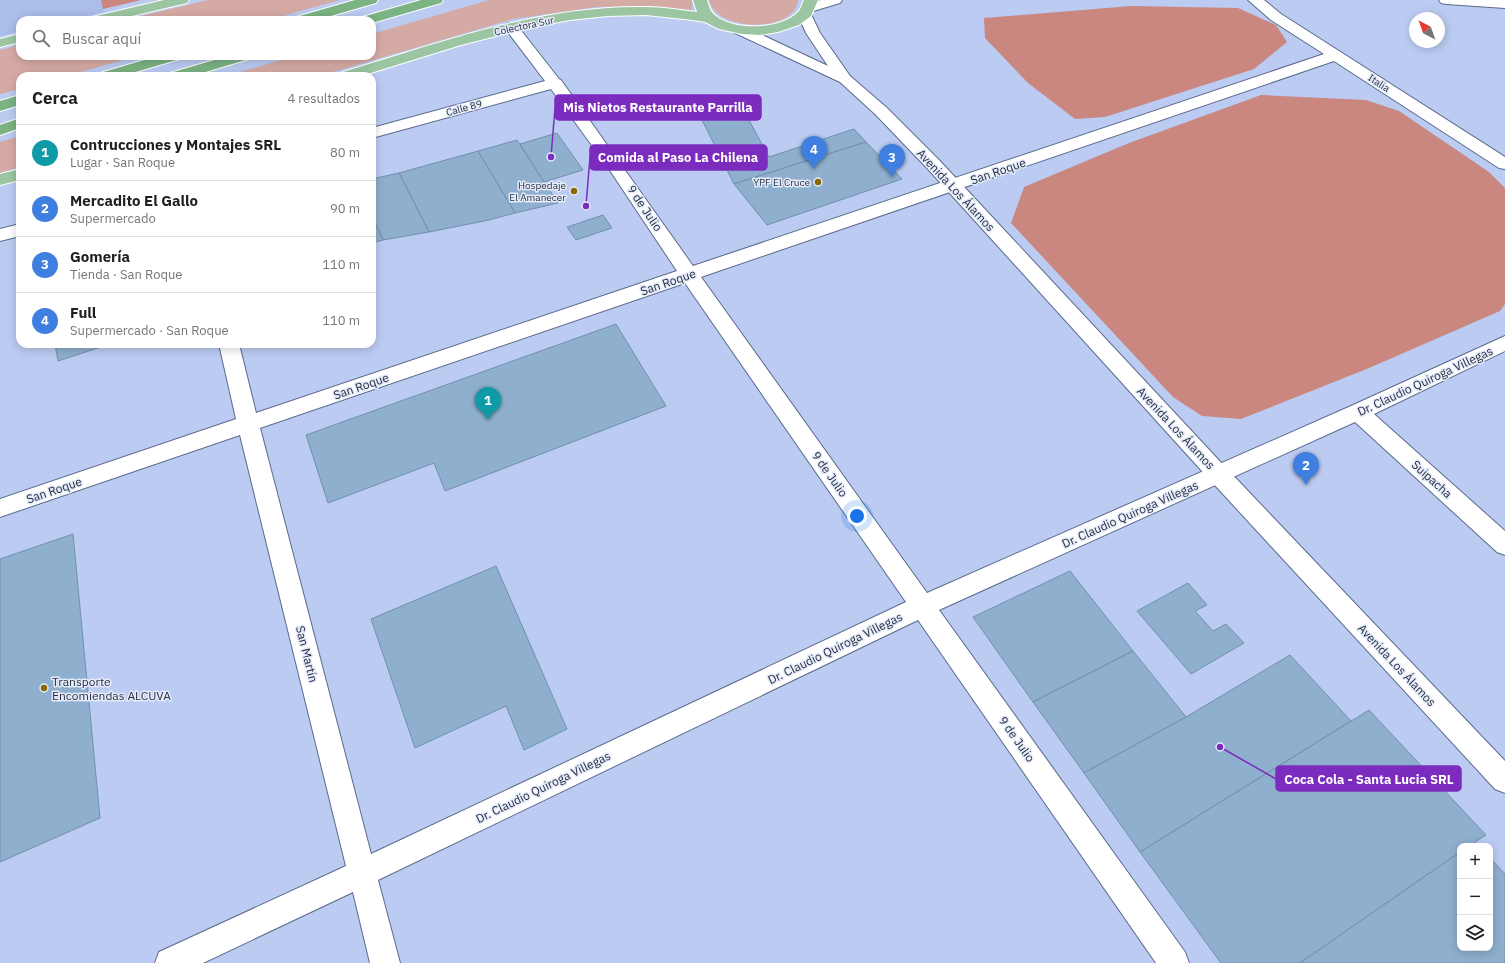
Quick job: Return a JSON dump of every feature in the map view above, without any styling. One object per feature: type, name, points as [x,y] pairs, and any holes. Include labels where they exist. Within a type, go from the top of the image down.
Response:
[{"type":"highway","points":[[315,16],[371,0]]},
{"type":"highway","points":[[376,17],[436,0]]},
{"type":"highway","points":[[119,72],[161,60]]},
{"type":"highway","points":[[189,72],[230,60]]},
{"type":"highway","points":[[0,106],[16,101]]},
{"type":"highway","points":[[0,128],[16,123]]},
{"type":"main road","points":[[114,16],[182,0]]},
{"type":"main road","points":[[700,0],[702,9],[709,18]]},
{"type":"main road","name":"Colectora Sur","points":[[359,72],[511,27],[583,15],[644,11],[675,13],[709,18],[722,25],[756,31],[774,29],[791,24],[808,8]]},
{"type":"main road","points":[[0,43],[16,39]]},
{"type":"main road","points":[[0,180],[16,175]]},
{"type":"street","points":[[808,8],[835,0]]},
{"type":"street","name":"Italia","points":[[1255,0],[1276,17],[1505,164]]},
{"type":"street","points":[[1446,0],[1505,4]]},
{"type":"street","name":"Avenida Los Álamos","points":[[808,8],[813,33],[845,79],[881,111],[953,186],[1219,475],[1505,780]]},
{"type":"street","name":"9 de Julio","points":[[511,27],[556,83],[634,192],[690,275],[1174,963]]},
{"type":"street","name":"Avenida Los Álamos","points":[[738,29],[802,61],[845,79]]},
{"type":"street","name":"San Roque","points":[[0,508],[1336,56]]},
{"type":"street","name":"Calle 89","points":[[376,132],[556,83]]},
{"type":"street","points":[[0,235],[16,231]]},
{"type":"street","name":"Dr. Claudio Quiroga Villegas","points":[[170,963],[923,606],[1219,475],[1505,343]]},
{"type":"street","name":"San Martín","points":[[231,348],[248,424],[385,963]]},
{"type":"street","name":"Suipacha","points":[[1358,412],[1505,545]]},
{"type":"shaded area","points":[[0,0],[101,0],[104,12],[87,16],[16,16],[16,32],[0,36]]},
{"type":"shaded area","points":[[101,0],[141,0],[103,9]]},
{"type":"shaded area","points":[[208,0],[340,0],[282,16],[142,16]]},
{"type":"shaded area","points":[[489,0],[692,0],[692,10],[654,6],[597,7],[513,19],[376,59],[376,33]]},
{"type":"shaded area","points":[[709,0],[798,0],[794,11],[784,19],[771,23],[755,25],[726,19],[715,11]]},
{"type":"shaded area","points":[[1131,6],[1238,8],[1276,25],[1287,42],[1254,69],[1105,117],[1075,119],[1028,83],[985,38],[984,18]]},
{"type":"shaded area","points":[[16,46],[16,60],[124,60],[80,72],[16,72],[16,90],[0,94],[0,50]]},
{"type":"shaded area","points":[[281,60],[373,60],[333,72],[240,72]]},
{"type":"shaded area","points":[[1261,95],[1366,100],[1399,111],[1489,172],[1505,188],[1505,304],[1500,311],[1369,368],[1241,419],[1202,416],[1173,397],[1011,223],[1024,187],[1129,143]]},
{"type":"shaded area","points":[[16,137],[16,168],[0,173],[0,142]]},
{"type":"building","points":[[736,96],[769,157],[854,129],[866,142],[734,184],[694,104]]},
{"type":"building","points":[[557,133],[583,170],[544,182],[520,144]]},
{"type":"building","points":[[517,140],[558,203],[515,213],[478,151]]},
{"type":"building","name":"YPF El Cruce","points":[[866,142],[902,179],[767,225],[734,184]]},
{"type":"building","points":[[478,151],[515,213],[489,220],[429,232],[399,173]]},
{"type":"building","points":[[399,173],[429,232],[383,240],[376,225],[376,178]]},
{"type":"building","points":[[603,215],[612,228],[576,240],[567,227]]},
{"type":"building","points":[[376,225],[383,240],[376,242]]},
{"type":"building","points":[[616,324],[666,406],[445,491],[434,463],[328,503],[306,435]]},
{"type":"building","points":[[56,348],[98,348],[58,361]]},
{"type":"building","name":"Transporte Encomiendas ALCUVA","points":[[73,534],[100,818],[0,862],[0,559]]},
{"type":"building","points":[[496,566],[567,729],[524,750],[506,706],[415,748],[371,619]]},
{"type":"building","points":[[1070,571],[1133,651],[1033,702],[973,617]]},
{"type":"building","points":[[1188,583],[1207,605],[1195,611],[1213,631],[1226,624],[1244,643],[1191,674],[1137,611]]},
{"type":"building","points":[[1133,651],[1186,717],[1084,773],[1033,702]]},
{"type":"building","points":[[1290,655],[1351,721],[1140,852],[1084,773],[1186,717]]},
{"type":"building","points":[[1369,710],[1486,835],[1474,843],[1457,843],[1457,854],[1300,963],[1221,963],[1140,852]]},
{"type":"building","points":[[1457,854],[1457,951],[1493,951],[1493,861],[1505,874],[1505,963],[1300,963]]},
{"type":"place","name":"Mis Nietos Restaurante Parrilla","points":[[551,157]]},
{"type":"place","name":"Full","points":[[814,169]]},
{"type":"place","name":"Gomería","points":[[892,177]]},
{"type":"place","name":"YPF El Cruce","points":[[818,182]]},
{"type":"place","name":"Hospedaje El Amanecer","points":[[574,191]]},
{"type":"place","name":"Comida al Paso La Chilena","points":[[586,206]]},
{"type":"place","name":"Contrucciones y Montajes SRL","points":[[488,420]]},
{"type":"place","name":"Mercadito El Gallo","points":[[1306,485]]},
{"type":"place","name":"Transporte Encomiendas ALCUVA","points":[[44,688]]},
{"type":"place","name":"Coca Cola - Santa Lucia SRL","points":[[1220,747]]}]
